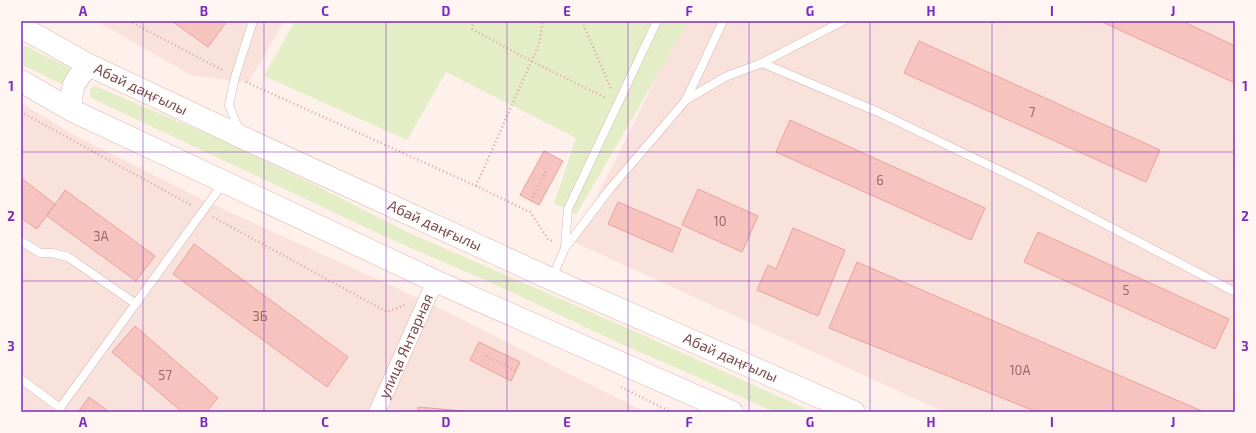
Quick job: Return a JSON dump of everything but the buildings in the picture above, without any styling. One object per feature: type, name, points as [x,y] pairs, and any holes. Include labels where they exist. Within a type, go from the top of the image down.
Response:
[{"type":"main road","name":"Абай даңғылы","points":[[21,26],[89,65],[248,140],[551,278],[854,412]]},
{"type":"main road","points":[[71,110],[71,93],[75,81],[89,65]]},
{"type":"main road","points":[[21,81],[71,110],[224,182],[431,289],[732,412]]},
{"type":"street","name":"улица Янтарная","points":[[377,412],[431,289]]},
{"type":"lane","points":[[248,140],[236,123],[229,105],[235,77],[253,21]]},
{"type":"lane","points":[[565,248],[568,209],[657,21]]},
{"type":"lane","points":[[551,278],[565,248],[609,190],[686,100],[723,21]]},
{"type":"lane","points":[[686,100],[725,77],[762,63],[843,21]]},
{"type":"lane","points":[[762,63],[878,112],[1015,177],[1235,292]]},
{"type":"lane","points":[[21,379],[60,408],[224,182]]},
{"type":"lane","points":[[21,241],[40,253],[52,253],[68,258],[136,304]]},
{"type":"path","points":[[129,21],[235,77],[530,212],[548,239]]},
{"type":"path","points":[[474,21],[472,29],[618,104]]},
{"type":"path","points":[[476,186],[539,44],[543,21]]},
{"type":"path","points":[[582,21],[618,104]]},
{"type":"path","points":[[21,112],[387,312],[431,289]]},
{"type":"path","points":[[531,201],[547,169]]},
{"type":"path","points":[[486,356],[516,371]]},
{"type":"path","points":[[618,385],[671,412]]},
{"type":"shaded area","points":[[96,21],[284,21],[248,83],[191,75]]},
{"type":"shaded area","points":[[685,21],[1235,21],[1235,412],[944,412],[574,242]]},
{"type":"shaded area","points":[[21,103],[76,136],[203,200],[423,300],[372,412],[21,412]]},
{"type":"shaded area","points":[[431,304],[645,412],[381,412]]},
{"type":"green space","points":[[295,21],[689,21],[576,215],[568,209],[554,204],[576,138],[446,72],[407,140],[264,76]]},
{"type":"green space","points":[[26,46],[69,68],[71,75],[66,83],[62,84],[24,66],[21,63],[21,48]]},
{"type":"green space","points":[[95,86],[208,134],[311,183],[407,232],[625,327],[813,412],[774,412],[621,344],[494,284],[388,238],[91,98],[90,89]]}]
